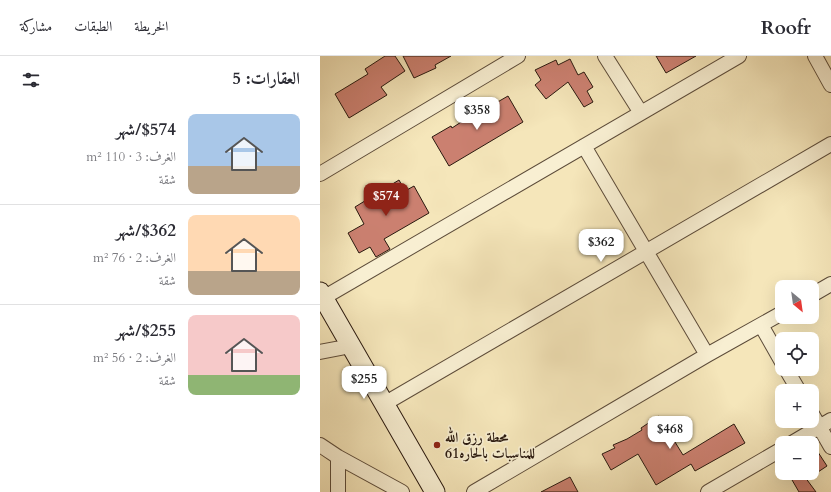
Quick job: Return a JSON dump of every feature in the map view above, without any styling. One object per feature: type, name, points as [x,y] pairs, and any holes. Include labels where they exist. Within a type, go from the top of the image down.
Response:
[{"type":"main road","points":[[322,295],[435,492]]},
{"type":"street","points":[[320,174],[518,56]]},
{"type":"street","points":[[605,56],[641,113]]},
{"type":"street","points":[[322,295],[739,56]]},
{"type":"street","points":[[815,56],[831,85]]},
{"type":"street","points":[[384,404],[831,144]]},
{"type":"street","points":[[584,146],[707,355]]},
{"type":"street","points":[[819,291],[831,284]]},
{"type":"street","points":[[474,492],[707,355],[775,317]]},
{"type":"street","points":[[761,325],[775,350]]},
{"type":"street","points":[[320,352],[351,346]]},
{"type":"street","points":[[804,436],[825,423],[831,447]]},
{"type":"street","points":[[320,445],[338,457],[402,492]]},
{"type":"street","points":[[708,492],[775,453]]},
{"type":"street","points":[[338,457],[338,492]]},
{"type":"building","points":[[385,56],[395,56],[405,71],[381,87],[387,95],[349,118],[335,94],[368,74],[365,69]]},
{"type":"building","points":[[403,56],[451,56],[435,65],[436,68],[414,78]]},
{"type":"building","points":[[656,56],[696,56],[666,73]]},
{"type":"building","points":[[570,59],[578,75],[584,72],[593,87],[587,91],[593,102],[584,107],[568,82],[546,99],[535,85],[541,80],[535,70],[556,60],[558,65]]},
{"type":"building","points":[[508,96],[523,122],[449,166],[432,137],[451,126],[452,128],[481,109],[482,111]]},
{"type":"building","points":[[399,180],[405,191],[414,186],[429,213],[384,239],[390,249],[376,257],[370,247],[359,253],[348,233],[364,224],[355,207]]},
{"type":"building","points":[[659,416],[683,455],[734,424],[745,443],[695,471],[691,464],[656,485],[638,454],[611,470],[602,454],[615,448],[613,445],[642,430],[641,428]]},
{"type":"building","points":[[819,454],[827,466],[819,471]]},
{"type":"building","points":[[570,477],[578,492],[541,492]]},
{"type":"building","points":[[792,480],[807,480],[816,492],[799,492]]},
{"type":"place","name":"محطة رزق الله للمناسبات بالحاره61","points":[[437,445]]}]
